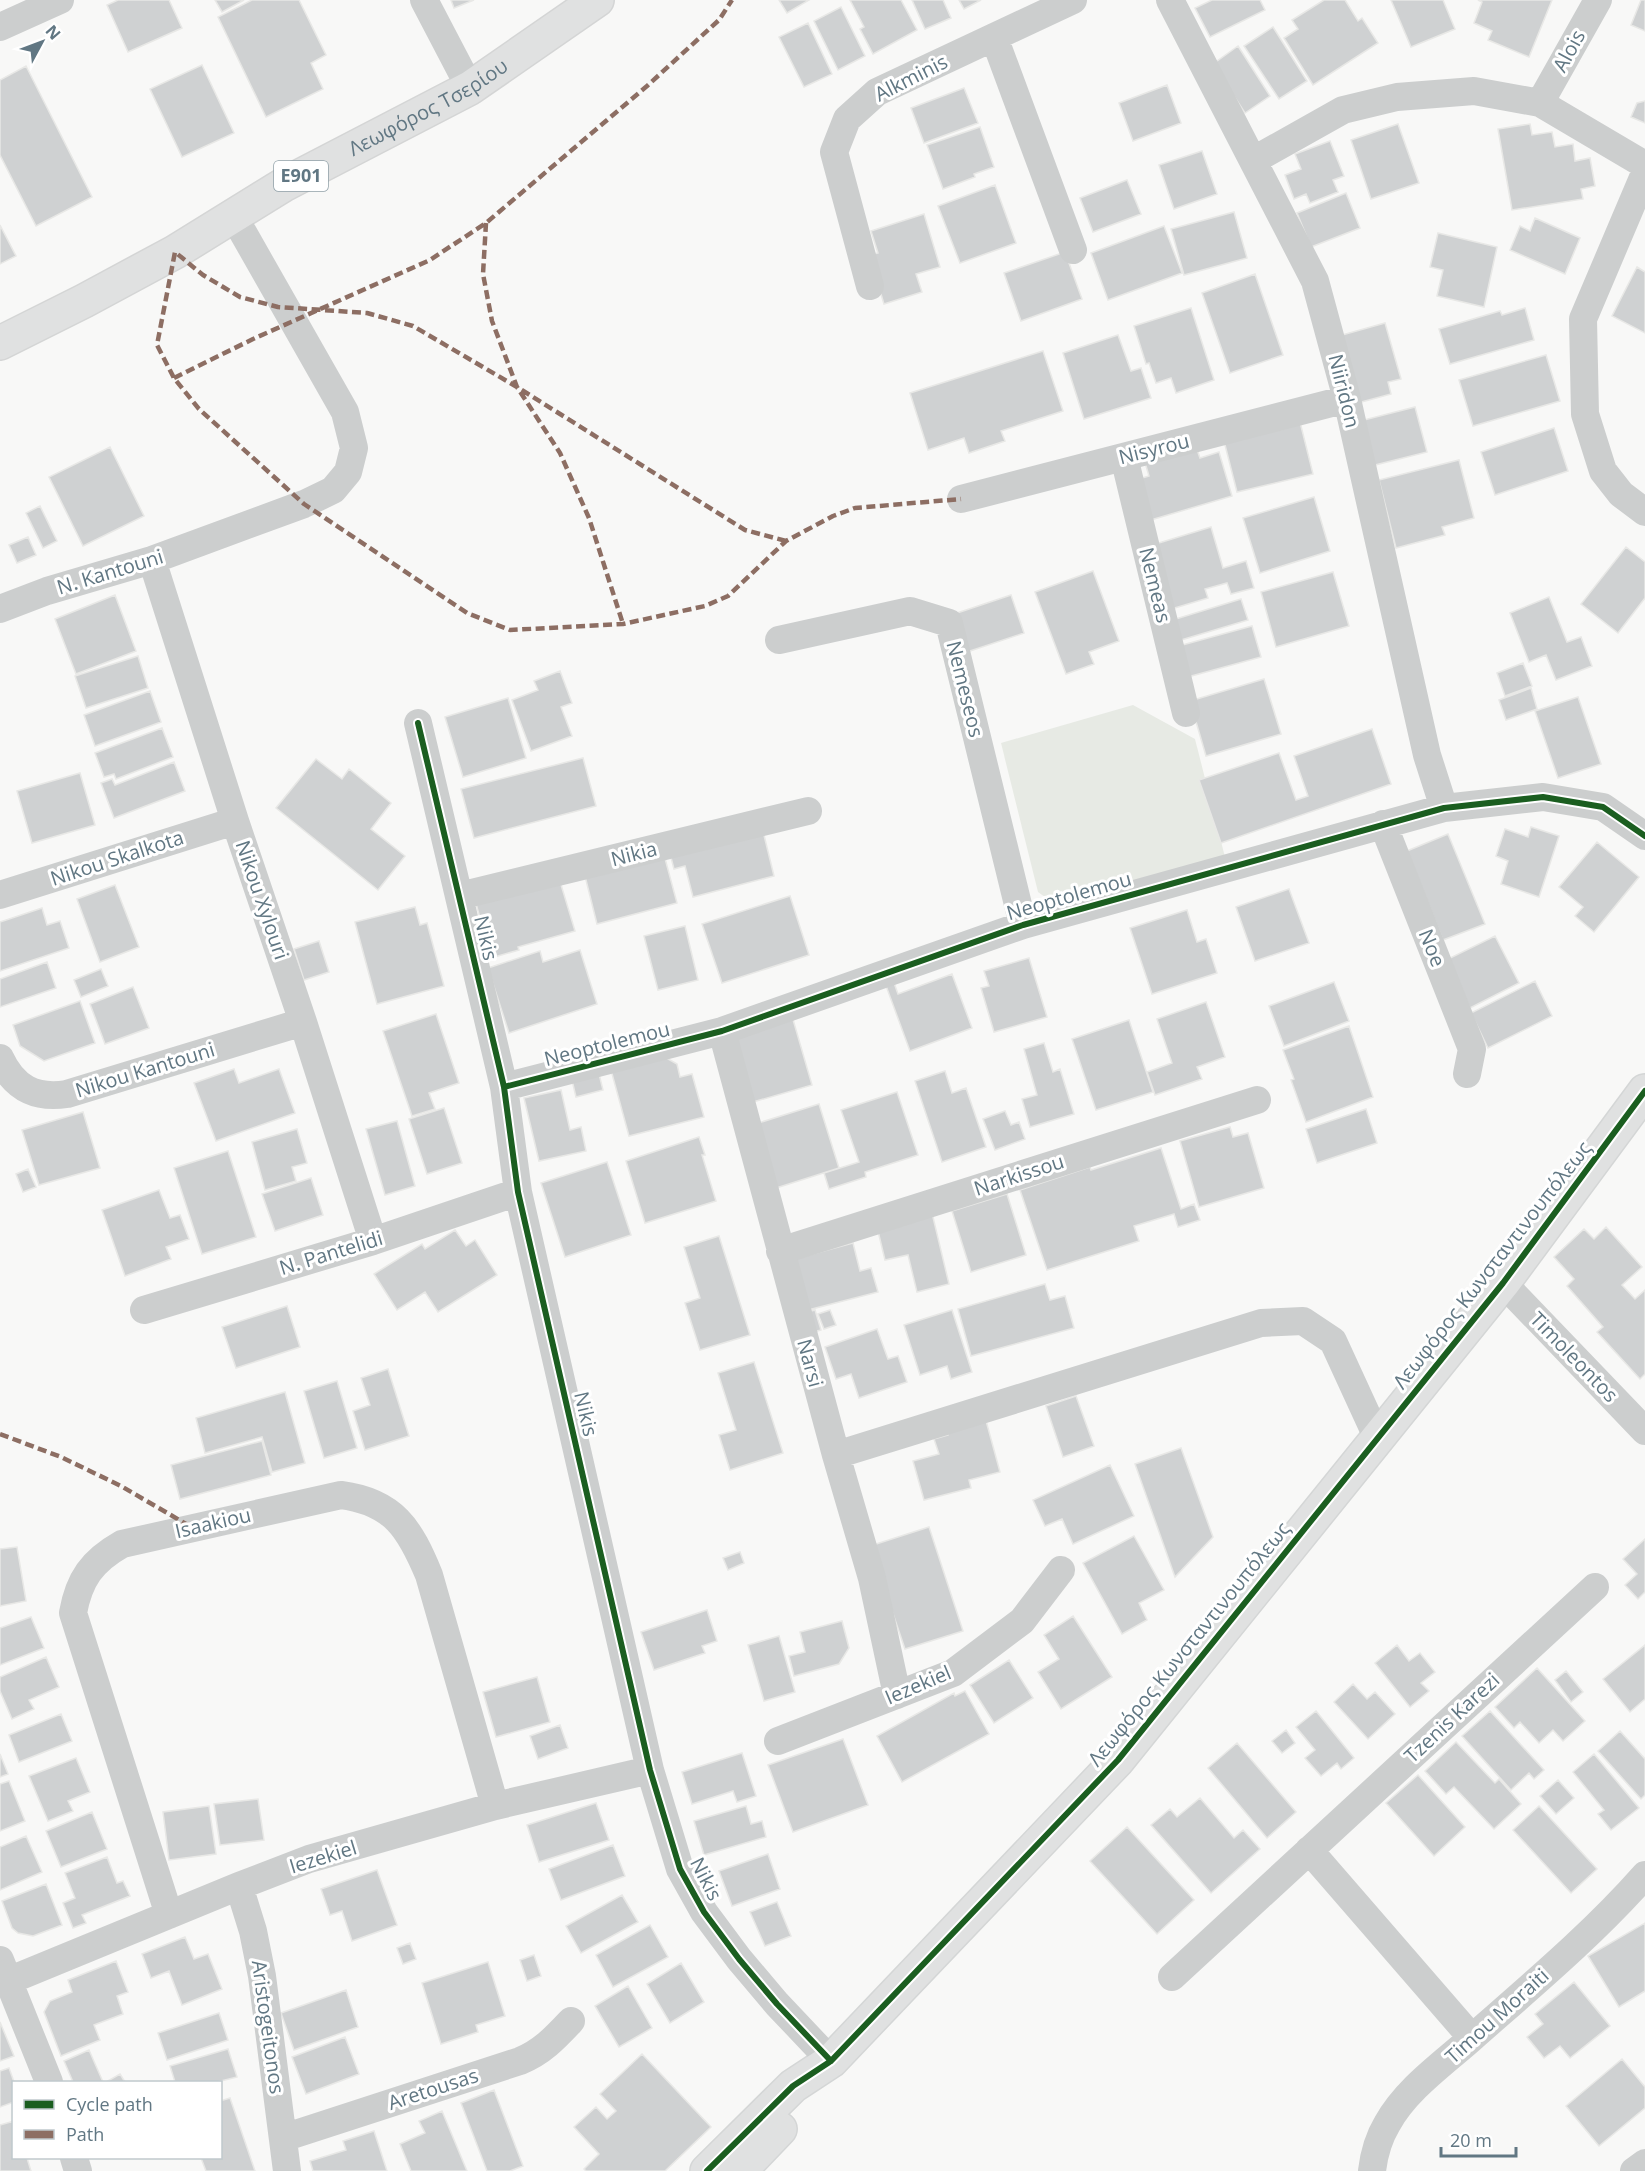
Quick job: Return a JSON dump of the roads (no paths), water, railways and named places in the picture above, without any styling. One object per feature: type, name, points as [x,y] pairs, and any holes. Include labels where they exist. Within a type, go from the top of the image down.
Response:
[{"type":"street","points":[[0,27],[60,0]]},
{"type":"street","points":[[424,0],[470,88]]},
{"type":"street","name":"Λεωφόρος Τσερίου","points":[[0,343],[175,252],[285,184],[470,88],[597,0]]},
{"type":"street","name":"Alkminis","points":[[870,286],[834,152],[847,119],[877,92],[1073,0]]},
{"type":"street","name":"Niiridon","points":[[1170,0],[1315,281],[1347,399],[1425,743],[1444,808]]},
{"type":"street","name":"Alois","points":[[1540,103],[1598,0]]},
{"type":"street","points":[[994,37],[1073,250]]},
{"type":"street","points":[[1254,160],[1343,110],[1397,97],[1474,92],[1540,103],[1645,165]]},
{"type":"street","points":[[1645,173],[1583,319],[1585,414],[1603,471],[1621,494],[1645,512]]},
{"type":"street","name":"N. Kantouni","points":[[0,609],[47,591],[152,560],[304,504],[333,490],[348,472],[354,448],[345,412],[232,215]]},
{"type":"street","name":"Nisyrou","points":[[961,499],[1347,399]]},
{"type":"street","name":"Nemeas","points":[[1124,457],[1186,713]]},
{"type":"street","name":"Nikou Xylouri","points":[[152,560],[373,1241]]},
{"type":"street","name":"Nemeseos","points":[[779,640],[910,610],[949,623],[1023,925]]},
{"type":"street","name":"Nikis","points":[[418,723],[504,1087],[518,1192],[650,1770],[680,1869],[704,1912],[739,1959],[777,2004],[831,2061]]},
{"type":"street","name":"Neoptolemou","points":[[504,1087],[722,1031],[1023,925],[1444,808],[1543,797],[1603,807],[1645,836]]},
{"type":"street","name":"Nikia","points":[[459,896],[808,811]]},
{"type":"street","name":"Nikou Skalkota","points":[[0,895],[235,820]]},
{"type":"street","name":"Noe","points":[[1383,824],[1472,1049],[1467,1074]]},
{"type":"street","name":"Nikou Kantouni","points":[[0,1058],[14,1080],[23,1087],[39,1095],[53,1096],[67,1094],[303,1022]]},
{"type":"street","name":"Narsi","points":[[722,1031],[780,1251],[872,1578],[897,1695]]},
{"type":"street","name":"Λεωφόρος Κωνσταντινουπόλεως","points":[[740,2171],[807,2101],[831,2061],[1118,1760],[1503,1283],[1645,1091]]},
{"type":"street","name":"Narkissou","points":[[780,1251],[1257,1100]]},
{"type":"street","name":"N. Pantelidi","points":[[144,1310],[373,1241],[518,1192]]},
{"type":"street","name":"Timoleontos","points":[[1503,1283],[1645,1431]]},
{"type":"street","points":[[836,1455],[1262,1323],[1304,1321],[1332,1341],[1378,1439]]},
{"type":"street","name":"Isaakiou","points":[[169,1915],[73,1613],[77,1591],[88,1571],[104,1554],[122,1544],[341,1495],[359,1497],[390,1513],[405,1526],[417,1546],[429,1575],[495,1806]]},
{"type":"street","name":"Iezekiel","points":[[778,1740],[952,1673],[1022,1621],[1062,1570]]},
{"type":"street","name":"Tzenis Karezi","points":[[1172,1977],[1595,1587]]},
{"type":"street","name":"Iezekiel","points":[[4,1971],[169,1915],[309,1859],[495,1806],[650,1770]]},
{"type":"street","points":[[1309,1850],[1472,2038]]},
{"type":"street","name":"Timou Moraiti","points":[[1371,2171],[1375,2150],[1387,2123],[1410,2092],[1614,1910],[1645,1875]]},
{"type":"street","name":"Aristogeitonos","points":[[239,1886],[253,1931],[262,1976],[287,2171]]},
{"type":"street","points":[[4,1971],[49,2081]]},
{"type":"street","name":"Aretousas","points":[[283,2138],[520,2061],[548,2046],[571,2021]]},
{"type":"street","name":"Λεωφόρος Κωνσταντινουπόλεως","points":[[707,2171],[793,2086],[831,2061]]},
{"type":"street","points":[[1634,2171],[1645,2163]]}]
